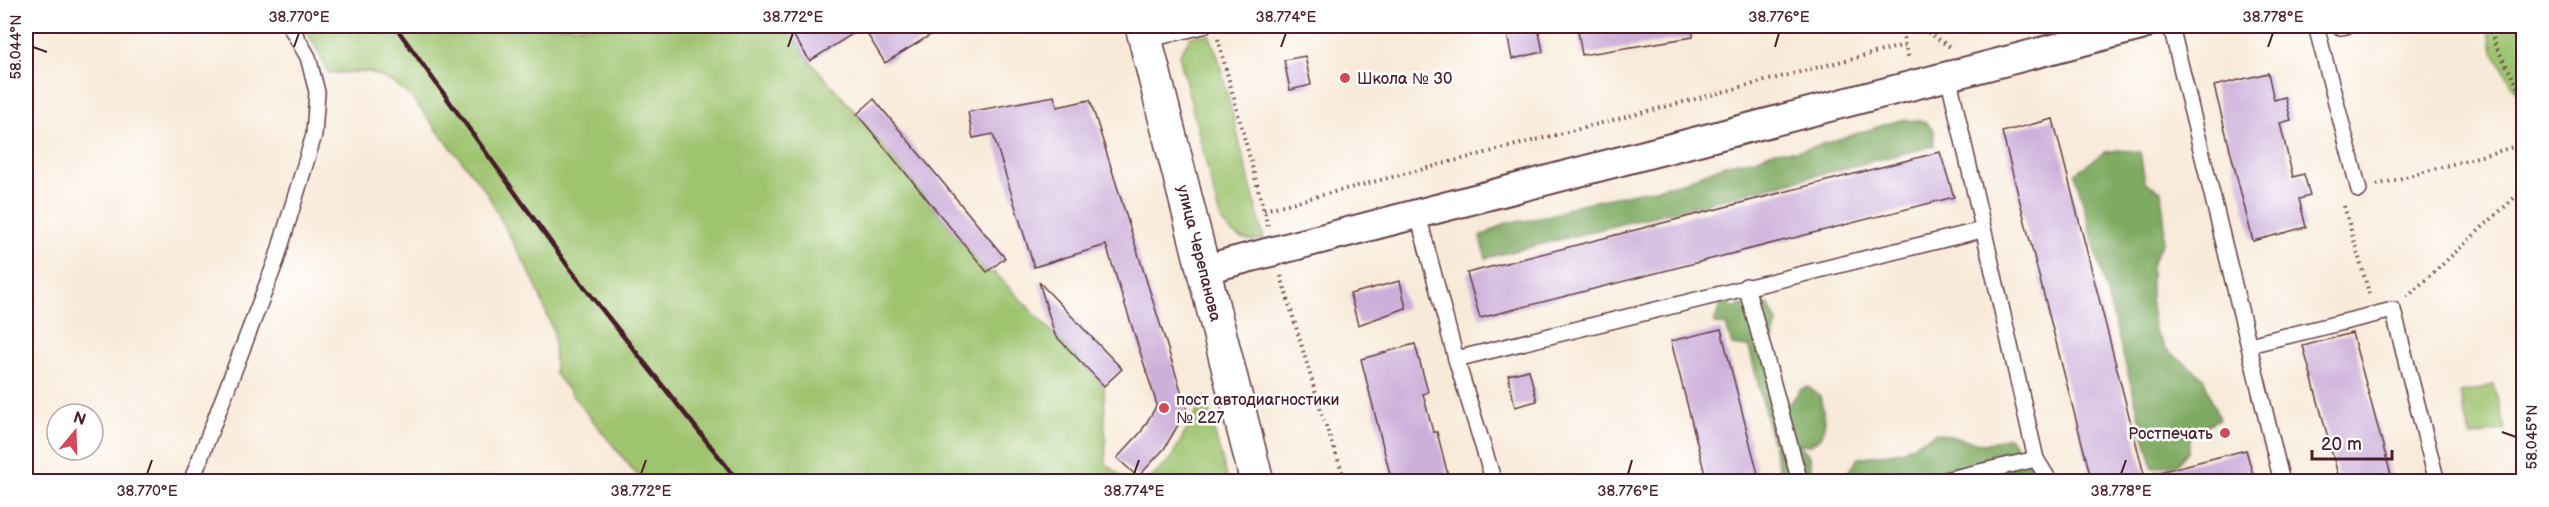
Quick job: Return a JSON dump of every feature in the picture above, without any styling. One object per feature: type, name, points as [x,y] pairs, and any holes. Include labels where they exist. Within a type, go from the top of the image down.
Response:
[{"type":"main road","name":"улица Черепанова","points":[[1144,33],[1257,482]]},
{"type":"street","points":[[1205,269],[1418,215],[1953,64],[2141,26]]},
{"type":"lane","points":[[191,482],[276,261],[314,135],[316,92],[308,57],[290,26]]},
{"type":"lane","points":[[1144,33],[1203,26]]},
{"type":"lane","points":[[2171,26],[2282,482]]},
{"type":"lane","points":[[2316,26],[2359,190]]},
{"type":"lane","points":[[1953,64],[1982,230],[2036,459],[2050,482]]},
{"type":"lane","points":[[1418,215],[1456,359],[1494,482]]},
{"type":"lane","points":[[1456,359],[1746,286],[1982,230]]},
{"type":"lane","points":[[1746,286],[1800,482]]},
{"type":"lane","points":[[2249,345],[2393,310],[2437,482]]},
{"type":"lane","points":[[1936,482],[2036,459]]},
{"type":"path","points":[[1900,26],[1910,65]]},
{"type":"path","points":[[1918,26],[1953,64]]},
{"type":"path","points":[[2491,26],[2494,43],[2523,97]]},
{"type":"path","points":[[1217,35],[1274,251],[1322,415],[1346,482]]},
{"type":"path","points":[[1264,210],[1905,45]]},
{"type":"path","points":[[2359,190],[2523,144]]},
{"type":"path","points":[[2393,310],[2523,189]]},
{"type":"path","points":[[2343,202],[2376,314]]},
{"type":"green space","points":[[304,26],[787,26],[810,61],[857,114],[987,272],[995,273],[1104,386],[1106,463],[1126,481],[642,481],[555,374],[554,333],[534,281],[485,190],[411,97],[392,82],[370,72],[329,73]]},
{"type":"green space","points":[[2487,26],[2523,26],[2523,104],[2493,51]]},
{"type":"green space","points":[[1209,34],[1218,57],[1264,239],[1251,240],[1239,237],[1228,229],[1220,218],[1179,55],[1191,37]]},
{"type":"green space","points":[[1900,120],[1924,121],[1934,130],[1934,146],[1486,258],[1480,237],[1508,222],[1526,221],[1557,213],[1576,205],[1679,184],[1727,164],[1756,159],[1775,151],[1796,151],[1820,145]]},
{"type":"green space","points":[[2118,150],[2140,152],[2145,182],[2161,191],[2165,226],[2163,240],[2151,266],[2154,330],[2167,350],[2203,377],[2219,419],[2191,432],[2188,451],[2178,464],[2153,468],[2075,173],[2105,152]]},
{"type":"green space","points":[[1722,298],[1733,308],[1756,300],[1769,305],[1777,322],[1770,351],[1787,407],[1801,389],[1808,387],[1820,396],[1825,420],[1822,436],[1810,445],[1799,444],[1810,456],[1812,481],[1782,481],[1749,347],[1732,345],[1726,325],[1714,324]]},
{"type":"green space","points":[[2494,385],[2505,429],[2471,437],[2460,393]]},
{"type":"green space","points":[[1205,397],[1228,481],[1148,481],[1170,460]]},
{"type":"green space","points":[[1936,433],[1984,444],[2009,437],[2032,467],[2036,481],[1841,482],[1858,458],[1902,451]]},
{"type":"building","points":[[787,26],[945,26],[885,63],[863,27],[810,61]]},
{"type":"building","points":[[1577,26],[1692,26],[1693,37],[1582,55]]},
{"type":"building","points":[[1538,27],[1543,52],[1512,59],[1507,34]]},
{"type":"building","points":[[1305,56],[1311,85],[1290,90],[1284,60]]},
{"type":"building","points":[[2268,73],[2274,100],[2285,97],[2291,120],[2280,123],[2293,177],[2304,174],[2310,196],[2299,199],[2306,227],[2253,241],[2214,86]]},
{"type":"building","points":[[1054,96],[1057,107],[1090,100],[1187,410],[1164,449],[1138,477],[1117,458],[1141,432],[1157,405],[1106,245],[1034,267],[993,134],[973,138],[968,112]]},
{"type":"building","points":[[874,99],[1005,258],[987,272],[857,114]]},
{"type":"building","points":[[2053,119],[2146,482],[2092,482],[2002,132]]},
{"type":"building","points":[[1940,152],[1954,197],[1480,318],[1467,273]]},
{"type":"building","points":[[1400,281],[1406,308],[1358,325],[1350,294]]},
{"type":"building","points":[[1039,282],[1122,369],[1104,386],[1055,335]]},
{"type":"building","points":[[1721,329],[1760,482],[1707,482],[1671,341]]},
{"type":"building","points":[[2352,333],[2391,475],[2369,482],[2340,482],[2303,346]]},
{"type":"building","points":[[1415,344],[1428,392],[1423,394],[1433,432],[1437,432],[1449,479],[1438,482],[1392,482],[1361,359]]},
{"type":"building","points":[[1529,370],[1537,401],[1515,407],[1508,375]]},
{"type":"building","points":[[2246,450],[2254,478],[2240,482],[2152,482],[2151,474]]},
{"type":"railway","points":[[395,26],[570,269],[739,482]]},
{"type":"place","name":"Школа № 30","points":[[1345,78]]},
{"type":"place","name":"пост автодиагностики № 227","points":[[1164,408]]},
{"type":"place","name":"Ростпечать","points":[[2225,433]]}]
